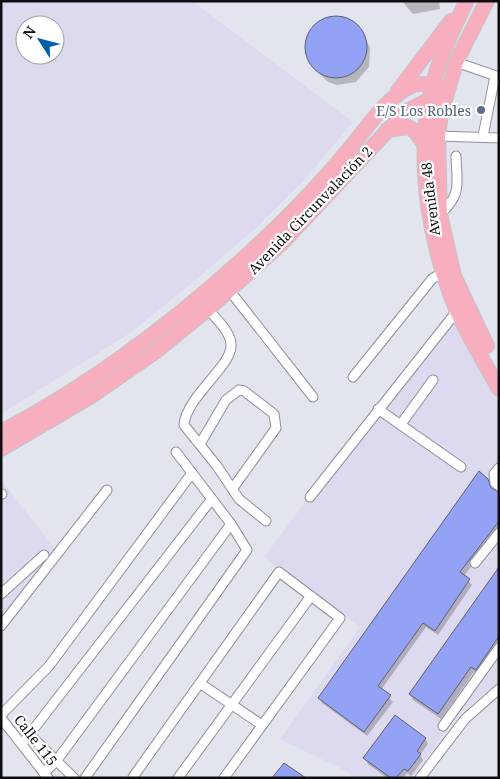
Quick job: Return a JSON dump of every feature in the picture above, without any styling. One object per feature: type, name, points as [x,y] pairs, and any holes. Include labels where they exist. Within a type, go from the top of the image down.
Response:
[{"type":"highway","points":[[447,91],[456,62],[487,1]]},
{"type":"highway","points":[[393,98],[466,2]]},
{"type":"highway","name":"Avenida 48","points":[[466,2],[443,52],[429,100],[424,144],[427,188],[435,244],[443,272],[457,310],[499,389]]},
{"type":"highway","name":"Avenida Circunvalación 2","points":[[1,432],[27,418],[106,368],[196,300],[277,227],[344,155],[393,98],[413,85],[433,85],[447,91]]},
{"type":"highway","name":"Avenida 48","points":[[447,91],[438,136],[440,214],[454,276],[470,314],[499,369]]},
{"type":"highway","name":"Avenida Circunvalación 2","points":[[1,449],[93,395],[155,352],[208,310],[282,243],[386,130],[405,112],[447,91]]},
{"type":"highway","points":[[386,130],[408,127],[424,144]]},
{"type":"street","points":[[456,62],[497,76],[483,136]]},
{"type":"street","points":[[438,136],[499,138]]},
{"type":"street","points":[[440,214],[454,200],[458,192],[456,156]]},
{"type":"street","points":[[353,377],[432,278],[443,272]]},
{"type":"street","points":[[230,291],[313,397]]},
{"type":"street","points":[[208,310],[226,331],[232,344],[230,354],[185,416],[184,425],[233,488],[239,499],[266,521]]},
{"type":"street","points":[[310,497],[457,310]]},
{"type":"street","points":[[401,424],[433,380]]},
{"type":"street","points":[[200,444],[226,400],[239,390],[244,391],[274,414],[276,428],[233,488]]},
{"type":"street","points":[[378,409],[461,467]]},
{"type":"street","points":[[85,778],[247,550],[232,524],[210,500],[176,452]]},
{"type":"street","points":[[499,468],[494,474],[495,483],[499,486]]},
{"type":"street","points":[[1,717],[49,666],[192,473]]},
{"type":"street","points":[[1,626],[107,490]]},
{"type":"street","points":[[22,744],[210,500]]},
{"type":"street","points":[[46,775],[232,524]]},
{"type":"street","points":[[475,563],[499,533]]},
{"type":"street","points":[[1,594],[44,556]]},
{"type":"street","points":[[134,777],[278,572],[340,618],[224,778]]},
{"type":"street","points":[[178,778],[311,596]]},
{"type":"street","points":[[443,726],[499,648]]},
{"type":"street","points":[[201,684],[262,725]]},
{"type":"street","points":[[420,778],[464,718],[499,689]]},
{"type":"street","name":"Calle 115","points":[[1,717],[46,775]]},
{"type":"street","points":[[30,735],[74,778]]},
{"type":"shaded area","points":[[1,1],[192,1],[353,122],[305,179],[256,228],[130,333],[1,414]]},
{"type":"shaded area","points":[[449,311],[499,405],[499,682],[459,714],[412,778],[355,778],[344,770],[280,739],[360,627],[264,557]]},
{"type":"shaded area","points":[[1,480],[59,554],[1,626]]},
{"type":"building","points":[[336,16],[353,21],[358,25],[362,30],[367,47],[362,64],[358,69],[353,73],[336,78],[319,73],[314,69],[310,64],[305,47],[310,30],[314,25],[319,21]]},
{"type":"building","points":[[479,471],[488,479],[491,488],[499,492],[499,521],[460,572],[470,579],[435,631],[423,623],[378,686],[391,695],[364,732],[318,698]]},
{"type":"building","points":[[499,567],[499,636],[476,670],[471,667],[438,714],[409,694]]},
{"type":"building","points":[[395,715],[426,738],[417,751],[421,754],[408,771],[404,769],[396,778],[391,778],[363,758]]},
{"type":"building","points":[[284,763],[306,778],[272,778]]},
{"type":"place","name":"E/S Los Robles","points":[[481,110]]}]
